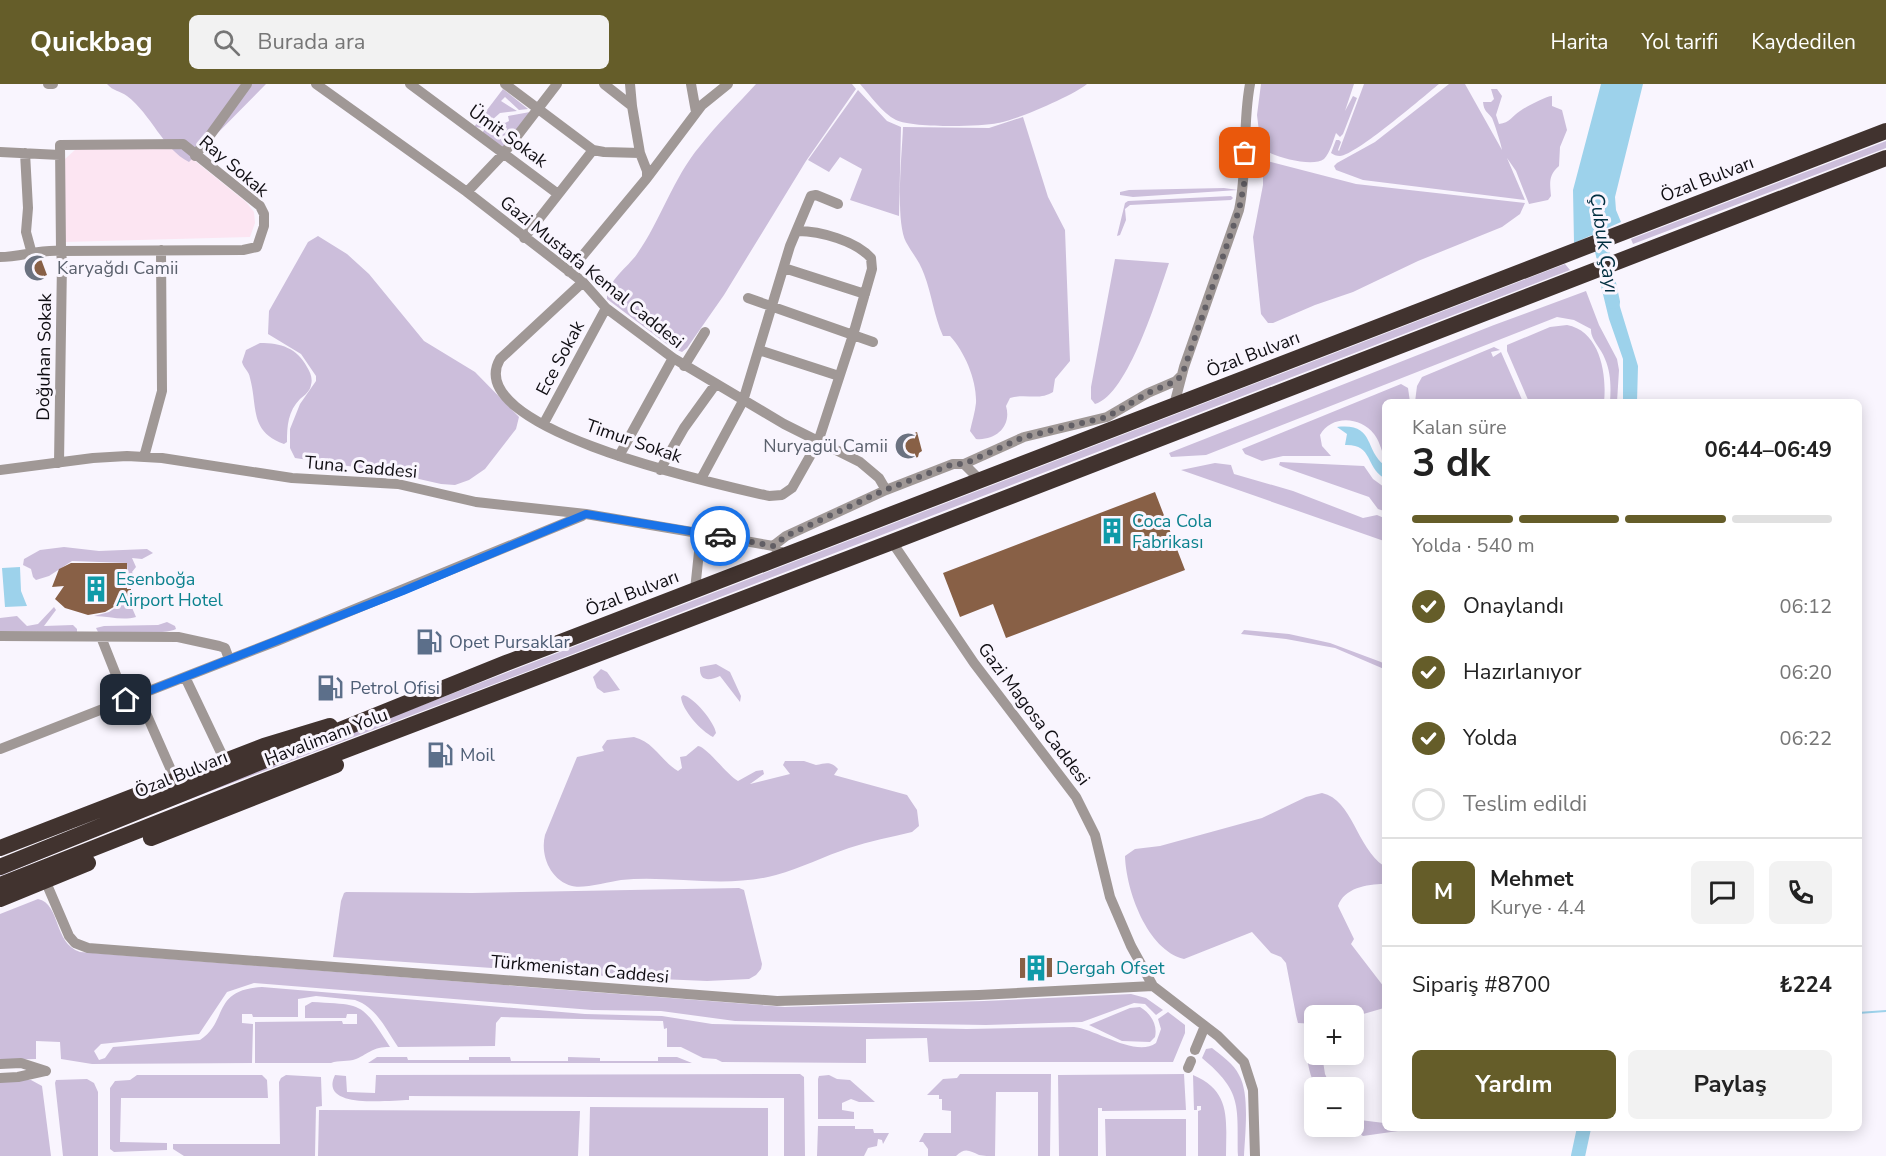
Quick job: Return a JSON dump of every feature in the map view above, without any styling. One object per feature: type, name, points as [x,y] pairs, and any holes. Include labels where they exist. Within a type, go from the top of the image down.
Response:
[{"type":"highway","name":"Özal Bulvarı","points":[[0,867],[506,663],[695,590],[779,551],[981,481],[1886,131]]},
{"type":"highway","points":[[892,542],[1886,158]]},
{"type":"highway","name":"Havalimanı Yolu","points":[[0,885],[361,744],[892,542]]},
{"type":"highway","points":[[0,848],[175,779],[306,732],[375,717]]},
{"type":"highway","points":[[0,899],[338,764],[348,758],[361,744]]},
{"type":"street","points":[[48,84],[53,84]]},
{"type":"street","points":[[195,156],[247,84]]},
{"type":"street","name":"Gazi Mustafa Kemal Caddesi","points":[[316,84],[467,192],[583,282],[606,308],[684,366],[818,442],[860,462],[879,478],[885,490]]},
{"type":"street","name":"Ümit Sokak","points":[[410,84],[558,194]]},
{"type":"street","points":[[505,84],[593,150],[640,153]]},
{"type":"street","points":[[467,192],[504,153],[558,84]]},
{"type":"street","points":[[604,84],[633,106]]},
{"type":"street","points":[[630,84],[640,153],[647,171],[647,178]]},
{"type":"street","points":[[691,84],[696,112]]},
{"type":"street","points":[[569,272],[647,178],[696,112],[728,84]]},
{"type":"street","points":[[1174,405],[1182,375],[1239,210],[1244,180],[1246,108],[1250,84]]},
{"type":"street","name":"Ray Sokak","points":[[0,152],[25,153],[171,142],[183,144],[195,156],[260,206],[264,220],[257,248],[243,250],[47,250],[0,257]]},
{"type":"street","name":"Doğuhan Sokak","points":[[59,463],[60,150]]},
{"type":"street","points":[[524,238],[593,150]]},
{"type":"street","points":[[25,153],[28,208],[26,232],[32,254]]},
{"type":"street","points":[[701,479],[743,401],[792,241],[811,196],[816,195],[838,204]]},
{"type":"street","points":[[798,231],[832,238],[867,253],[872,264],[853,335],[818,442]]},
{"type":"street","points":[[144,457],[162,392],[161,249]]},
{"type":"street","points":[[784,268],[865,294]]},
{"type":"street","name":"Timur Sokak","points":[[583,282],[500,359],[495,370],[495,381],[511,403],[544,423],[587,444],[619,456],[660,470],[769,496],[782,495],[796,483],[818,442]]},
{"type":"street","points":[[748,298],[873,342]]},
{"type":"street","name":"Ece Sokak","points":[[544,423],[606,308]]},
{"type":"street","points":[[684,366],[705,332]]},
{"type":"street","points":[[759,350],[840,376]]},
{"type":"street","points":[[619,456],[673,358]]},
{"type":"street","points":[[779,551],[786,536],[885,490],[947,466],[964,464],[1024,437],[1107,417],[1148,393],[1176,381],[1182,375]]},
{"type":"street","points":[[660,470],[684,428],[715,385]]},
{"type":"street","name":"Tuna. Caddesi","points":[[0,470],[93,458],[144,457],[281,477],[398,484],[476,502],[586,514],[700,533],[779,551]]},
{"type":"street","points":[[964,464],[981,481]]},
{"type":"street","points":[[0,749],[403,591],[586,514]]},
{"type":"street","points":[[695,590],[700,533]]},
{"type":"street","name":"Gazi Magosa Caddesi","points":[[892,542],[974,663],[1076,797],[1095,835],[1110,897],[1138,960],[1153,986],[1232,1048],[1248,1070],[1254,1101],[1255,1156]]},
{"type":"street","points":[[0,636],[178,638],[225,648],[229,659]]},
{"type":"street","points":[[101,637],[126,700]]},
{"type":"street","points":[[185,676],[225,761]]},
{"type":"street","points":[[138,695],[175,779]]},
{"type":"street","name":"Türkmenistan Caddesi","points":[[45,880],[69,936],[75,943],[88,948],[777,1001],[1153,986]]},
{"type":"street","points":[[1196,1050],[1205,1026]]},
{"type":"street","points":[[0,1064],[21,1064],[46,1071],[0,1078]]},
{"type":"shaded area","points":[[107,84],[266,84],[189,162],[172,149],[135,103]]},
{"type":"shaded area","points":[[756,84],[852,84],[856,89],[806,161],[724,295],[682,352],[672,348],[607,299],[608,293],[614,281],[645,241],[691,158],[713,130]]},
{"type":"shaded area","points":[[860,84],[1087,84],[1058,101],[1006,121],[946,126],[904,123],[896,120],[881,108]]},
{"type":"shaded area","points":[[1261,84],[1354,84],[1345,111],[1353,96],[1357,98],[1343,134],[1340,137],[1336,133],[1324,159],[1301,162],[1261,148],[1257,115]]},
{"type":"shaded area","points":[[1364,84],[1439,84],[1360,146],[1340,156],[1335,155],[1331,153],[1336,140],[1341,142],[1339,151]]},
{"type":"shaded area","points":[[1449,84],[1465,84],[1502,150],[1493,120],[1483,105],[1483,102],[1491,102],[1494,99],[1491,89],[1497,89],[1502,96],[1496,115],[1499,124],[1508,121],[1531,104],[1552,96],[1552,106],[1562,110],[1567,130],[1560,147],[1559,166],[1551,176],[1551,196],[1548,200],[1529,204],[1516,171],[1507,158],[1525,200],[1363,180],[1336,170],[1334,166],[1337,163],[1375,142]]},
{"type":"shaded area","points":[[503,89],[528,109],[519,110],[505,97],[501,101],[517,111],[500,113],[483,128],[474,127]]},
{"type":"shaded area","points":[[858,90],[887,121],[901,127],[899,216],[850,200],[862,169],[840,157],[829,172],[808,160]]},
{"type":"shaded area","points":[[530,112],[503,147],[482,133],[485,129],[499,138],[488,127],[490,125],[501,136],[504,133],[492,123],[497,120],[505,123],[509,121],[508,116]]},
{"type":"shaded area","points":[[1023,117],[1048,197],[1065,230],[1070,361],[1055,379],[1053,392],[1037,397],[1010,398],[1006,406],[1007,420],[1001,431],[990,438],[976,439],[970,431],[976,394],[969,367],[961,350],[950,336],[943,336],[922,270],[903,232],[900,187],[903,127],[989,128]]},
{"type":"shaded area","points":[[1886,141],[1886,148],[1633,244],[1631,239]]},
{"type":"shaded area","points":[[179,148],[246,202],[254,212],[255,223],[250,237],[64,242],[64,160],[76,149]]},
{"type":"shaded area","points":[[1263,160],[1356,184],[1525,203],[1520,214],[1502,227],[1418,261],[1353,292],[1268,323],[1261,314],[1253,237],[1263,185]]},
{"type":"shaded area","points":[[1224,188],[1238,190],[1133,197],[1120,195],[1120,192],[1129,190]]},
{"type":"shaded area","points":[[1231,196],[1233,198],[1231,200],[1130,205],[1125,209],[1126,220],[1120,235],[1117,236],[1125,203],[1128,201]]},
{"type":"shaded area","points":[[318,236],[347,254],[369,274],[424,341],[475,372],[519,417],[516,429],[485,469],[469,480],[455,485],[441,484],[388,472],[295,458],[290,448],[290,429],[300,404],[316,381],[316,376],[301,354],[268,334],[269,311],[308,242]]},
{"type":"shaded area","points":[[1115,259],[1169,263],[1130,364],[1119,383],[1107,397],[1095,404],[1091,399],[1091,387]]},
{"type":"shaded area","points":[[1565,264],[1570,270],[132,821],[0,876],[0,871],[130,818]]},
{"type":"shaded area","points":[[1586,291],[1599,325],[1617,359],[1619,370],[1617,399],[1610,399],[1608,370],[1591,329],[1574,320],[1557,317],[1206,455],[1171,457],[1169,453]]},
{"type":"shaded area","points":[[1567,325],[1578,329],[1594,345],[1602,367],[1604,399],[1528,399],[1507,351],[1507,345],[1550,327]]},
{"type":"shaded area","points":[[260,343],[275,344],[293,351],[303,361],[311,375],[310,389],[296,404],[291,414],[287,442],[284,444],[273,439],[260,425],[249,376],[242,362],[246,350]]},
{"type":"shaded area","points":[[1494,347],[1500,350],[1491,352],[1493,357],[1501,352],[1522,399],[1415,399],[1417,386],[1422,377]]},
{"type":"shaded area","points":[[1401,384],[1408,388],[1410,399],[1382,399],[1382,451],[1374,434],[1368,428],[1346,420],[1331,424],[1320,435],[1322,446],[1331,456],[1283,456],[1262,461],[1245,454],[1242,449]]},
{"type":"shaded area","points":[[1280,462],[1364,466],[1373,479],[1382,486],[1382,510],[1378,509],[1369,497],[1279,465]]},
{"type":"shaded area","points":[[1215,463],[1231,465],[1234,474],[1293,491],[1363,518],[1377,515],[1382,517],[1382,540],[1181,470]]},
{"type":"shaded area","points":[[64,547],[99,551],[147,549],[153,553],[142,559],[132,558],[136,567],[132,572],[136,578],[132,580],[128,579],[127,563],[72,561],[49,576],[36,580],[31,569],[23,565],[24,559],[40,550]]},
{"type":"shaded area","points":[[124,602],[130,603],[136,617],[94,616],[109,612]]},
{"type":"shaded area","points":[[54,607],[56,610],[44,626],[73,625],[77,632],[0,631],[0,618],[17,616],[27,626],[38,624]]},
{"type":"shaded area","points":[[167,622],[176,629],[162,632],[127,633],[98,632],[96,628],[158,625]]},
{"type":"shaded area","points":[[1244,630],[1289,634],[1330,643],[1381,662],[1382,668],[1335,648],[1241,634]]},
{"type":"shaded area","points":[[716,664],[730,672],[741,696],[740,702],[720,676],[706,679],[701,676],[700,667]]},
{"type":"shaded area","points":[[601,669],[607,672],[620,690],[604,693],[597,688],[593,677]]},
{"type":"shaded area","points":[[683,695],[693,700],[708,717],[716,733],[713,737],[688,714],[682,702]]},
{"type":"shaded area","points":[[634,737],[647,743],[678,771],[682,768],[680,757],[686,756],[698,746],[738,781],[756,771],[763,770],[764,774],[750,784],[790,774],[783,765],[785,761],[804,761],[816,765],[831,764],[838,769],[834,775],[907,795],[917,810],[919,826],[912,832],[840,851],[785,872],[757,879],[718,881],[640,879],[582,887],[564,883],[548,866],[544,843],[545,835],[577,757],[604,751],[602,747],[607,740]]},
{"type":"shaded area","points":[[1322,793],[1332,797],[1341,805],[1367,848],[1382,864],[1382,884],[1357,888],[1345,895],[1338,906],[1354,939],[1351,944],[1382,984],[1382,1009],[1364,1014],[1364,1005],[1304,1005],[1304,1023],[1298,1023],[1286,963],[1281,957],[1271,953],[1252,932],[1184,959],[1159,944],[1149,931],[1134,901],[1125,856],[1135,849],[1160,846],[1262,818],[1306,797]]},
{"type":"shaded area","points":[[739,888],[744,890],[762,964],[756,975],[749,979],[707,981],[636,978],[333,957],[341,901],[346,892],[472,893]]},
{"type":"shaded area","points":[[38,899],[50,908],[65,941],[80,952],[785,1007],[1131,994],[1146,998],[1163,1010],[1156,1015],[1145,1004],[1134,1003],[1082,1022],[986,1025],[735,1021],[661,1011],[592,1010],[254,983],[227,992],[199,1034],[101,1044],[94,1051],[99,1060],[105,1058],[113,1047],[200,1040],[209,1032],[228,1000],[235,994],[246,989],[262,987],[585,1014],[662,1016],[712,1024],[967,1029],[1074,1027],[1138,1047],[1148,1047],[1156,1043],[1161,1029],[1158,1019],[1168,1012],[1185,1025],[1185,1033],[1173,1062],[929,1062],[927,1038],[866,1039],[866,1063],[722,1062],[703,1058],[681,1047],[667,1047],[667,1028],[664,1029],[663,1021],[501,1017],[496,1023],[495,1046],[398,1047],[380,1019],[362,1003],[355,1000],[316,996],[298,999],[298,1017],[253,1017],[252,1014],[242,1014],[242,1023],[253,1024],[252,1063],[92,1064],[61,1059],[60,1042],[36,1041],[36,1059],[0,1060],[0,914]]},
{"type":"shaded area","points":[[312,1002],[342,1004],[360,1009],[373,1021],[390,1047],[375,1049],[353,1060],[331,1063],[255,1063],[255,1022],[342,1021],[343,1024],[357,1024],[357,1014],[347,1014],[346,1018],[305,1018],[305,1006]]},
{"type":"shaded area","points":[[1140,1007],[1147,1012],[1154,1023],[1155,1037],[1150,1042],[1122,1041],[1089,1025],[1130,1008]]},
{"type":"shaded area","points":[[1212,1048],[1234,1067],[1245,1093],[1244,1156],[1238,1156],[1237,1112],[1231,1091],[1225,1081],[1202,1058],[1206,1049]]},
{"type":"shaded area","points":[[377,1057],[407,1057],[408,1060],[469,1060],[469,1057],[510,1057],[511,1061],[568,1061],[568,1057],[600,1058],[600,1061],[658,1061],[658,1057],[677,1057],[692,1063],[368,1063]]},
{"type":"shaded area","points":[[1309,1065],[1324,1065],[1326,1077],[1312,1077]]},
{"type":"shaded area","points":[[800,1074],[804,1077],[805,1156],[784,1156],[784,1098],[409,1096],[409,1100],[358,1101],[337,1094],[333,1086],[335,1075],[346,1076],[347,1092],[375,1093],[376,1075]]},
{"type":"shaded area","points":[[960,1074],[1051,1074],[1050,1156],[1038,1156],[1038,1092],[996,1092],[995,1156],[962,1151],[956,1156],[928,1156],[928,1149],[923,1142],[919,1142],[924,1133],[951,1133],[951,1111],[942,1110],[942,1099],[939,1099],[939,1095],[927,1095],[943,1079],[957,1078]]},
{"type":"shaded area","points":[[1184,1074],[1186,1110],[1102,1111],[1102,1108],[1098,1108],[1098,1156],[1059,1156],[1058,1075]]},
{"type":"shaded area","points":[[137,1075],[262,1075],[267,1080],[268,1098],[121,1098],[120,1142],[167,1143],[167,1150],[114,1152],[110,1149],[110,1088],[115,1081],[130,1080]]},
{"type":"shaded area","points":[[286,1075],[321,1077],[322,1106],[316,1107],[315,1156],[184,1156],[173,1149],[173,1144],[280,1144],[279,1082]]},
{"type":"shaded area","points":[[829,1075],[837,1079],[850,1080],[875,1102],[859,1102],[851,1099],[842,1103],[842,1110],[854,1112],[854,1119],[818,1119],[818,1079],[819,1076]]},
{"type":"shaded area","points":[[1193,1075],[1215,1089],[1221,1098],[1226,1119],[1226,1156],[1198,1156],[1198,1111],[1201,1110],[1201,1106],[1197,1106],[1197,1110],[1194,1110]]},
{"type":"shaded area","points":[[87,1079],[94,1083],[98,1092],[98,1156],[63,1156],[55,1083],[56,1080]]},
{"type":"shaded area","points":[[0,1080],[31,1080],[42,1086],[51,1156],[0,1156]]},
{"type":"shaded area","points":[[590,1107],[768,1108],[768,1156],[589,1156]]},
{"type":"shaded area","points":[[319,1110],[580,1111],[578,1156],[318,1156]]},
{"type":"shaded area","points":[[1105,1119],[1186,1119],[1186,1156],[1106,1156]]},
{"type":"shaded area","points":[[1364,1120],[1382,1123],[1382,1131],[1398,1131],[1364,1136]]},
{"type":"shaded area","points":[[818,1126],[855,1126],[855,1129],[873,1129],[874,1133],[889,1133],[883,1144],[882,1140],[878,1139],[877,1146],[868,1148],[864,1156],[817,1156]]},
{"type":"water","points":[[1601,84],[1643,84],[1615,197],[1616,210],[1621,222],[1574,243],[1573,190]]},
{"type":"water","points":[[1615,281],[1620,307],[1638,366],[1637,399],[1623,399],[1623,359],[1609,319],[1601,286]]},
{"type":"water","points":[[1337,427],[1358,429],[1363,433],[1382,463],[1382,476],[1365,452],[1360,448],[1345,445],[1347,434]]},
{"type":"water","points":[[20,567],[21,591],[27,606],[5,607],[2,568]]},
{"type":"building","name":"Karyağdı Camii","points":[[41,259],[47,275],[34,280],[26,262]]},
{"type":"building","name":"Nuryagül Camii","points":[[917,432],[922,451],[918,457],[911,460],[904,457],[895,441]]},
{"type":"building","name":"Coca Cola Fabrikası","points":[[1155,492],[1185,570],[1006,638],[993,604],[960,617],[943,573]]},
{"type":"building","name":"Esenboğa Airport Hotel","points":[[71,563],[127,563],[127,589],[131,589],[131,601],[124,601],[105,612],[88,615],[65,608],[55,599],[64,586],[52,587],[59,569]]},
{"type":"building","name":"Dergah Ofset","points":[[1020,958],[1052,958],[1052,977],[1020,978]]},
{"type":"waterway","name":"Çubuk Çayı","points":[[1598,232],[1613,302]]},
{"type":"waterway","points":[[1862,1013],[1886,1011]]},
{"type":"waterway","name":"Çubuk Çayı","points":[[1578,1156],[1583,1131]]},
{"type":"way so far","points":[[720,536],[773,546],[786,536],[885,490],[953,464],[964,464],[1024,437],[1107,417],[1148,393],[1176,381],[1182,375],[1239,210],[1244,180],[1245,153]]},
{"type":"place","name":"Karyağdı Camii","points":[[37,268]]},
{"type":"place","name":"Nuryagül Camii","points":[[908,446]]},
{"type":"place","name":"Coca Cola Fabrikası","points":[[1112,531]]},
{"type":"place","name":"Esenboğa Airport Hotel","points":[[96,589]]},
{"type":"place","name":"Opet Pursaklar","points":[[429,642]]},
{"type":"place","name":"Petrol Ofisi","points":[[330,688]]},
{"type":"place","name":"Moil","points":[[440,755]]},
{"type":"place","name":"Dergah Ofset","points":[[1036,968]]},
{"type":"route","points":[[126,700],[403,591],[586,514],[720,536]]}]
